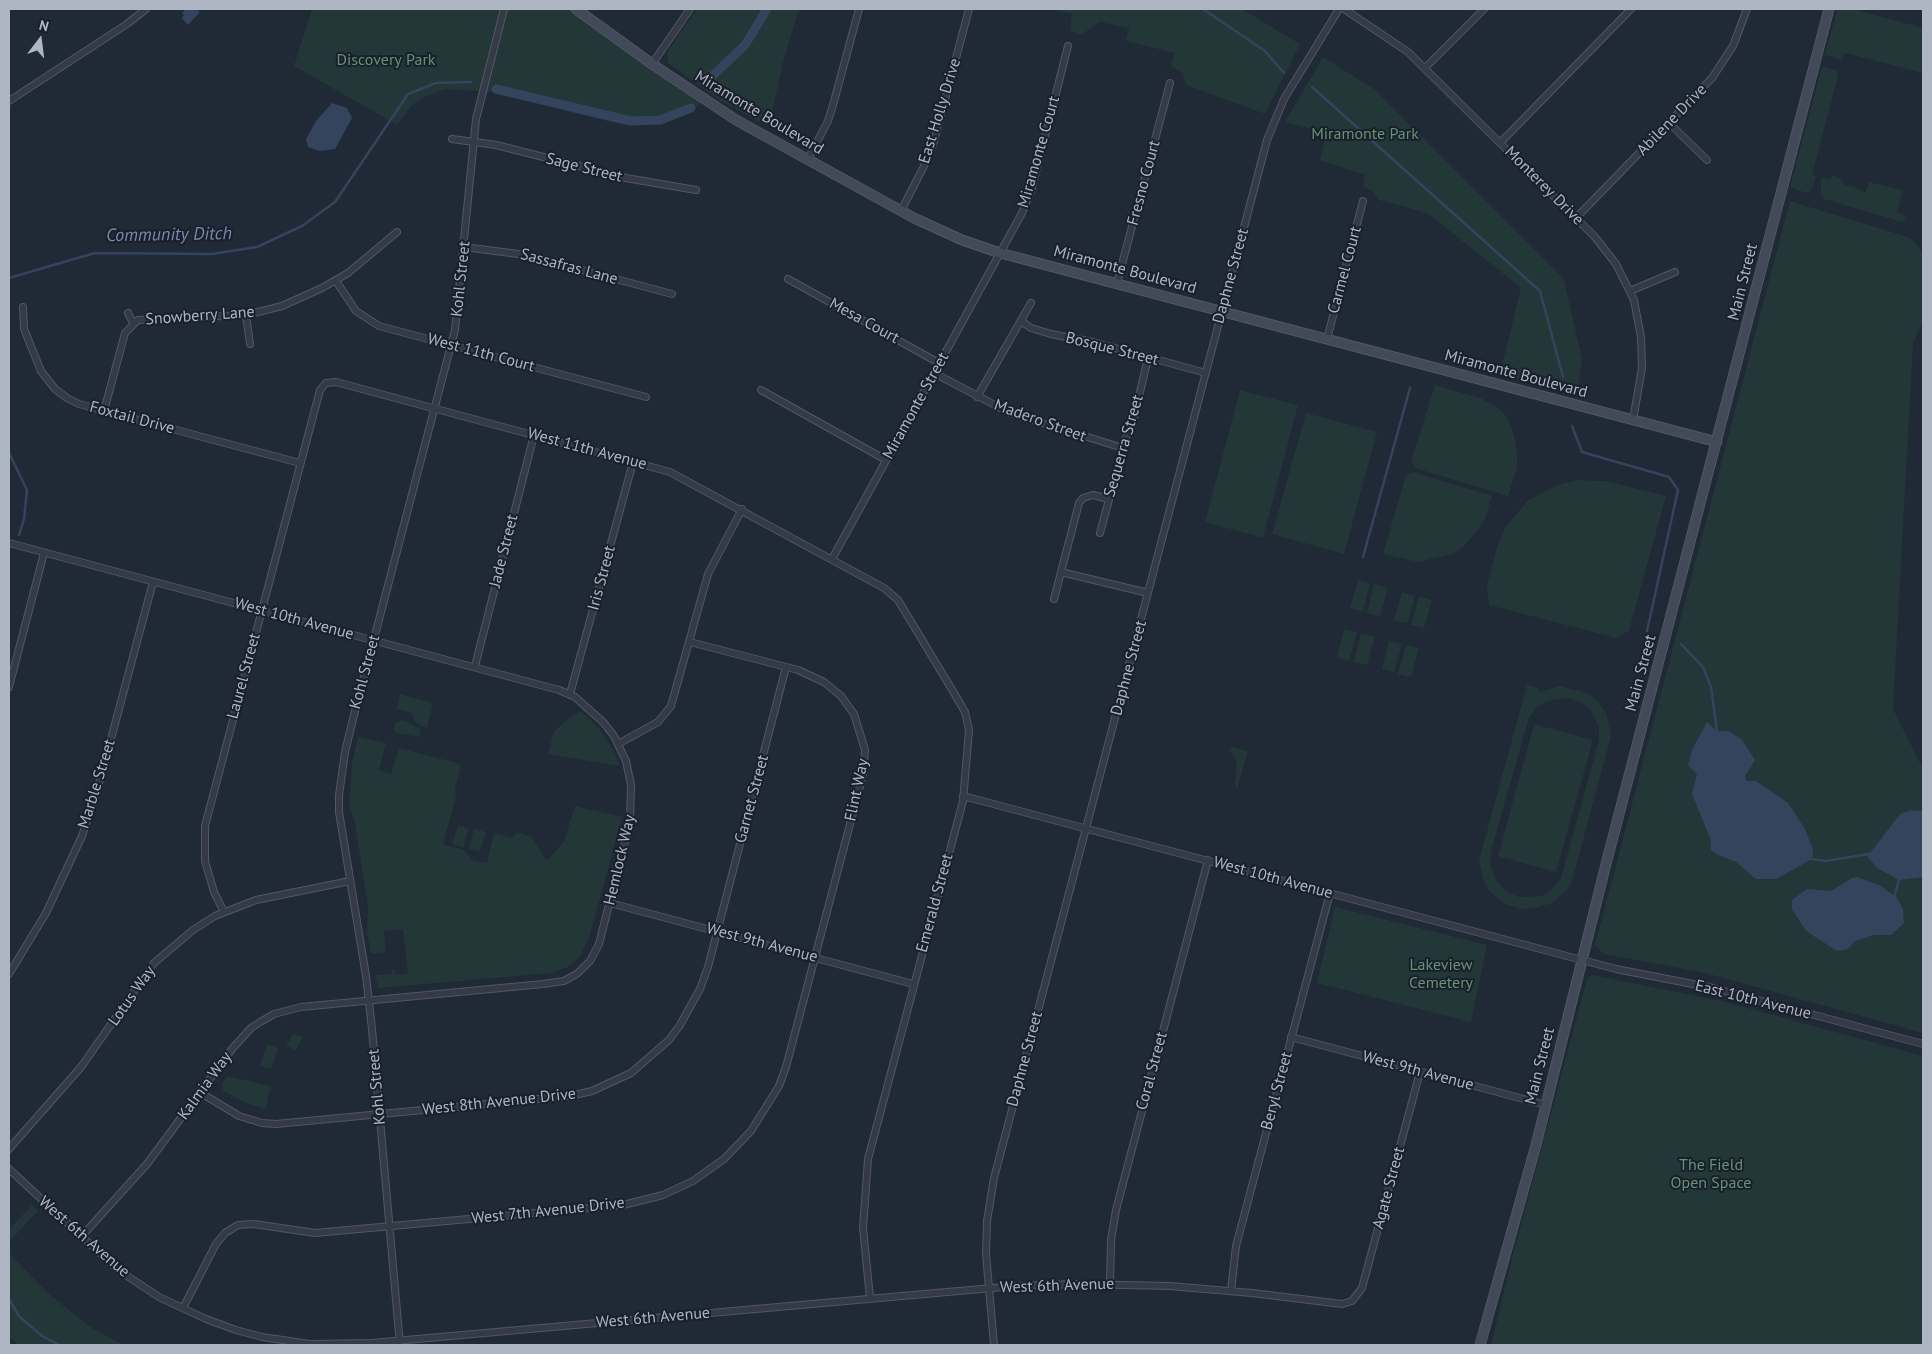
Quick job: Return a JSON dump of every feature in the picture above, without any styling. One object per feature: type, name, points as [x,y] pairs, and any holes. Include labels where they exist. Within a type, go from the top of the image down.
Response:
[{"type":"main road","name":"Miramonte Boulevard","points":[[576,9],[652,64],[736,120],[942,232],[1000,253],[1717,442]]},
{"type":"main road","name":"Main Street","points":[[1480,1345],[1546,1105],[1829,9]]},
{"type":"street","points":[[9,101],[127,24],[146,9]]},
{"type":"street","name":"Kohl Street","points":[[399,1343],[368,1001],[339,812],[339,796],[345,752],[452,346],[478,107],[504,9]]},
{"type":"street","points":[[652,64],[690,9]]},
{"type":"street","points":[[808,159],[828,121],[859,9]]},
{"type":"street","name":"East Holly Drive","points":[[901,210],[924,166],[932,145],[969,9]]},
{"type":"street","name":"Daphne Street","points":[[994,1345],[986,1254],[987,1221],[994,1178],[1273,122],[1293,81],[1339,9]]},
{"type":"street","name":"Monterey Drive","points":[[1344,9],[1394,41],[1425,68],[1606,249],[1630,291],[1640,327],[1642,350],[1640,388],[1633,420]]},
{"type":"street","points":[[1425,68],[1484,9]]},
{"type":"street","points":[[1500,143],[1632,9]]},
{"type":"street","name":"Abilene Drive","points":[[1576,218],[1704,88],[1725,60],[1741,30],[1747,9]]},
{"type":"street","name":"Miramonte Court","points":[[1000,253],[1022,213],[1032,188],[1068,46]]},
{"type":"street","name":"Fresno Court","points":[[1117,283],[1170,82]]},
{"type":"street","points":[[1670,124],[1707,160]]},
{"type":"street","name":"Sage Street","points":[[452,139],[496,145],[626,178],[696,190]]},
{"type":"street","name":"Carmel Court","points":[[1327,339],[1363,201]]},
{"type":"street","name":"Snowberry Lane","points":[[104,411],[125,333],[133,323],[145,318],[246,315],[292,302],[336,281],[368,258],[397,232]]},
{"type":"street","name":"Sassafras Lane","points":[[464,247],[526,255],[672,294]]},
{"type":"street","name":"Miramonte Street","points":[[832,559],[1000,253]]},
{"type":"street","points":[[1630,291],[1675,272]]},
{"type":"street","name":"Mesa Court","points":[[788,279],[940,363]]},
{"type":"street","name":"West 11th Court","points":[[336,281],[350,304],[371,322],[395,331],[646,397]]},
{"type":"street","points":[[977,397],[1031,303]]},
{"type":"street","name":"Foxtail Drive","points":[[23,307],[24,329],[40,367],[47,380],[66,398],[104,411],[300,463]]},
{"type":"street","points":[[128,313],[133,323]]},
{"type":"street","points":[[246,315],[250,344]]},
{"type":"street","name":"Bosque Street","points":[[1021,322],[1031,328],[1051,334],[1093,342],[1206,373]]},
{"type":"street","name":"Sequerra Street","points":[[1100,534],[1123,448],[1133,422],[1148,358]]},
{"type":"street","name":"Madero Street","points":[[934,373],[1010,413],[1123,448]]},
{"type":"street","name":"West 11th Avenue","points":[[326,383],[336,382],[435,408],[678,476],[832,559]]},
{"type":"street","name":"Laurel Street","points":[[224,912],[208,876],[205,862],[204,836],[208,811],[320,390],[326,383]]},
{"type":"street","points":[[761,390],[886,460]]},
{"type":"street","name":"Jade Street","points":[[475,666],[534,435]]},
{"type":"street","name":"Iris Street","points":[[570,694],[633,462]]},
{"type":"street","points":[[1054,599],[1079,503],[1083,498],[1093,495],[1109,499]]},
{"type":"street","points":[[618,744],[658,722],[666,713],[675,696],[708,574],[742,510]]},
{"type":"street","name":"West 10th Avenue","points":[[9,544],[475,666],[570,694],[603,722],[618,744]]},
{"type":"street","points":[[9,687],[10,677],[44,553]]},
{"type":"street","name":"Emerald Street","points":[[832,559],[884,588],[898,600],[962,706],[969,730],[963,796],[867,1166],[863,1228],[870,1298]]},
{"type":"street","points":[[1061,572],[1148,593]]},
{"type":"street","name":"Marble Street","points":[[9,974],[54,897],[82,836],[100,780],[153,582]]},
{"type":"street","name":"Flint Way","points":[[690,642],[786,667],[818,678],[841,696],[859,725],[865,750],[863,775],[815,957]]},
{"type":"street","name":"Garnet Street","points":[[717,932],[786,667]]},
{"type":"street","name":"Hemlock Way","points":[[368,1001],[544,984],[564,980],[582,969],[596,951],[625,845],[632,808],[628,771],[618,744]]},
{"type":"street","name":"West 10th Avenue","points":[[963,796],[1582,960]]},
{"type":"street","name":"Coral Street","points":[[1110,1284],[1111,1240],[1116,1210],[1208,860]]},
{"type":"street","name":"Lotus Way","points":[[9,1149],[81,1066],[154,963],[193,930],[224,912],[273,896],[350,881]]},
{"type":"street","name":"Beryl Street","points":[[1231,1291],[1236,1246],[1330,893]]},
{"type":"street","name":"West 9th Avenue","points":[[610,903],[913,984]]},
{"type":"street","name":"West 8th Avenue Drive","points":[[201,1093],[239,1116],[262,1123],[276,1124],[570,1096],[592,1091],[619,1080],[656,1053],[680,1025],[700,989],[717,932]]},
{"type":"street","name":"West 7th Avenue Drive","points":[[183,1308],[216,1244],[225,1232],[238,1226],[254,1224],[315,1233],[623,1205],[663,1195],[701,1176],[724,1159],[751,1131],[779,1086],[786,1067],[815,957]]},
{"type":"street","name":"East 10th Avenue","points":[[1582,960],[1638,975],[1730,992],[1923,1044]]},
{"type":"street","name":"Kalmia Way","points":[[81,1237],[147,1164],[232,1049],[247,1032],[274,1014],[301,1007],[368,1001]]},
{"type":"street","name":"West 9th Avenue","points":[[1291,1037],[1546,1105]]},
{"type":"street","name":"Agate Street","points":[[1352,1301],[1362,1288],[1367,1272],[1420,1072]]},
{"type":"street","name":"West 6th Avenue","points":[[9,1169],[118,1270],[159,1297],[236,1330],[288,1341],[335,1345],[399,1343],[989,1288],[1110,1284],[1231,1291],[1334,1304],[1352,1301]]},
{"type":"green space","name":"Discovery Park","points":[[312,9],[575,9],[704,100],[693,110],[672,121],[648,125],[623,125],[491,92],[446,89],[424,97],[412,105],[397,125],[294,66]]},
{"type":"green space","points":[[697,9],[799,9],[783,62],[769,127],[719,100],[668,63],[667,54],[669,49]]},
{"type":"green space","name":"Miramonte Park","points":[[1051,9],[1242,9],[1300,44],[1265,114],[1186,85],[1183,73],[1171,66],[1175,53],[1126,41],[1129,28],[1100,22],[1081,35],[1070,30],[1072,14]]},
{"type":"green space","points":[[1837,9],[1853,9],[1923,28],[1923,73],[1845,53],[1842,60],[1825,55]]},
{"type":"green space","name":"Miramonte Park","points":[[1323,57],[1374,89],[1564,279],[1582,359],[1577,394],[1500,374],[1521,288],[1427,213],[1379,200],[1372,191],[1363,186],[1365,175],[1320,160],[1326,133],[1285,122]]},
{"type":"green space","points":[[1822,67],[1836,70],[1838,76],[1812,175],[1816,176],[1812,190],[1806,193],[1790,187]]},
{"type":"green space","points":[[1832,175],[1842,179],[1845,186],[1853,186],[1865,193],[1869,182],[1903,190],[1897,212],[1905,216],[1905,219],[1902,222],[1824,199],[1821,195],[1821,178],[1830,180]]},
{"type":"green space","points":[[1790,201],[1911,238],[1923,253],[1923,321],[1913,344],[1893,709],[1923,769],[1923,1033],[1705,973],[1604,954],[1595,945]]},
{"type":"green space","points":[[1435,385],[1480,398],[1496,406],[1507,417],[1514,435],[1517,454],[1517,468],[1508,496],[1415,468],[1411,461]]},
{"type":"green space","points":[[1240,390],[1298,405],[1263,538],[1205,522]]},
{"type":"green space","points":[[1306,413],[1377,432],[1344,554],[1272,534]]},
{"type":"green space","points":[[1413,472],[1492,496],[1485,519],[1479,529],[1462,548],[1452,554],[1418,562],[1383,554],[1406,475]]},
{"type":"green space","points":[[1576,480],[1606,481],[1666,496],[1629,631],[1616,638],[1489,605],[1487,586],[1497,547],[1505,528],[1527,501],[1557,485]]},
{"type":"green space","points":[[1358,580],[1370,583],[1363,612],[1350,608]]},
{"type":"green space","points":[[1374,584],[1388,588],[1380,617],[1367,613]]},
{"type":"green space","points":[[1402,592],[1415,596],[1407,624],[1394,620]]},
{"type":"green space","points":[[1419,596],[1432,600],[1424,628],[1411,625]]},
{"type":"green space","points":[[1344,629],[1357,632],[1349,661],[1337,657]]},
{"type":"green space","points":[[1361,633],[1375,637],[1367,665],[1354,662]]},
{"type":"green space","points":[[1389,641],[1402,644],[1394,672],[1382,669]]},
{"type":"green space","points":[[1406,645],[1419,648],[1411,677],[1398,674]]},
{"type":"green space","points":[[1527,685],[1539,688],[1539,692],[1560,686],[1587,693],[1597,700],[1607,715],[1611,736],[1572,881],[1567,890],[1552,903],[1536,908],[1522,909],[1507,905],[1490,892],[1483,879],[1479,860]],"holes":[[[1567,698],[1581,702],[1591,711],[1599,726],[1599,740],[1561,878],[1553,888],[1542,896],[1519,897],[1507,892],[1496,880],[1490,864],[1491,851],[1529,718],[1538,706],[1547,701]]]},
{"type":"green space","points":[[400,694],[433,703],[427,728],[416,723],[411,713],[397,709]]},
{"type":"green space","points":[[581,711],[601,731],[616,755],[620,766],[548,754],[554,731],[570,717]]},
{"type":"green space","points":[[403,720],[420,729],[420,737],[396,733],[394,729],[396,722]]},
{"type":"green space","points":[[1534,724],[1593,740],[1556,872],[1498,856]]},
{"type":"green space","points":[[358,737],[386,743],[379,770],[391,774],[399,748],[461,764],[455,789],[456,797],[443,844],[464,850],[472,860],[487,863],[494,833],[512,838],[516,832],[532,837],[547,861],[564,841],[575,806],[622,817],[590,935],[580,957],[566,968],[552,973],[378,988],[375,975],[392,974],[392,970],[395,970],[395,975],[408,974],[403,929],[384,931],[386,952],[371,954],[367,933],[368,907],[355,824],[349,805],[352,763]]},
{"type":"green space","points":[[1233,747],[1248,751],[1237,789],[1235,782],[1237,762],[1230,750]]},
{"type":"green space","points":[[458,825],[469,828],[463,848],[452,844]]},
{"type":"green space","points":[[474,829],[486,832],[480,852],[469,849]]},
{"type":"green space","name":"Lakeview Cemetery","points":[[1335,907],[1487,945],[1471,1022],[1317,983]]},
{"type":"green space","name":"The Field Open Space","points":[[1592,975],[1726,1002],[1923,1056],[1923,1345],[1491,1345],[1512,1259],[1587,979]]},
{"type":"green space","points":[[293,1033],[303,1037],[296,1050],[286,1046]]},
{"type":"green space","points":[[267,1045],[278,1048],[271,1069],[260,1066]]},
{"type":"green space","points":[[228,1076],[273,1087],[269,1092],[266,1109],[248,1104],[223,1091],[222,1083]]},
{"type":"green space","points":[[32,1205],[38,1211],[9,1242],[9,1229]]},
{"type":"green space","points":[[9,1253],[50,1295],[92,1328],[124,1345],[19,1345],[11,1338],[9,1341]]},
{"type":"water","points":[[186,9],[196,9],[200,12],[188,25],[182,18],[184,15],[182,13]]},
{"type":"water","points":[[332,103],[347,108],[352,118],[335,149],[320,151],[308,147],[306,139],[316,121]]},
{"type":"water","points":[[1707,722],[1717,731],[1729,731],[1742,740],[1755,760],[1745,776],[1746,781],[1756,781],[1788,803],[1804,827],[1813,849],[1812,859],[1776,879],[1756,879],[1736,862],[1711,850],[1710,838],[1692,794],[1697,774],[1688,765],[1692,750]]},
{"type":"water","points":[[1911,810],[1923,811],[1923,877],[1899,880],[1879,869],[1867,857],[1900,814]]},
{"type":"water","points":[[1857,877],[1881,886],[1893,895],[1895,894],[1903,909],[1904,923],[1891,935],[1874,935],[1855,941],[1848,949],[1837,951],[1806,931],[1792,909],[1792,900],[1807,889],[1831,891]]},
{"type":"waterway","name":"Community Ditch","points":[[705,83],[745,45],[767,9]]},
{"type":"waterway","points":[[1203,9],[1265,51],[1284,73]]},
{"type":"waterway","name":"Community Ditch","points":[[9,278],[95,253],[212,254],[257,247],[302,226],[335,202],[408,94],[436,83],[471,82]]},
{"type":"waterway","points":[[1312,87],[1540,291],[1563,377]]},
{"type":"waterway","name":"Community Ditch","points":[[496,89],[631,121],[660,120],[691,108]]},
{"type":"waterway","points":[[1363,557],[1410,388]]},
{"type":"waterway","points":[[1572,426],[1582,452],[1669,477],[1678,490],[1647,631]]},
{"type":"waterway","name":"Community Ditch","points":[[9,453],[27,490],[24,519],[19,535]]},
{"type":"waterway","points":[[1681,644],[1703,667],[1711,687],[1717,731]]},
{"type":"waterway","points":[[1812,859],[1826,861],[1869,854]]},
{"type":"waterway","points":[[1895,894],[1899,880]]},
{"type":"waterway","points":[[9,1299],[19,1316],[42,1336],[59,1345]]}]
